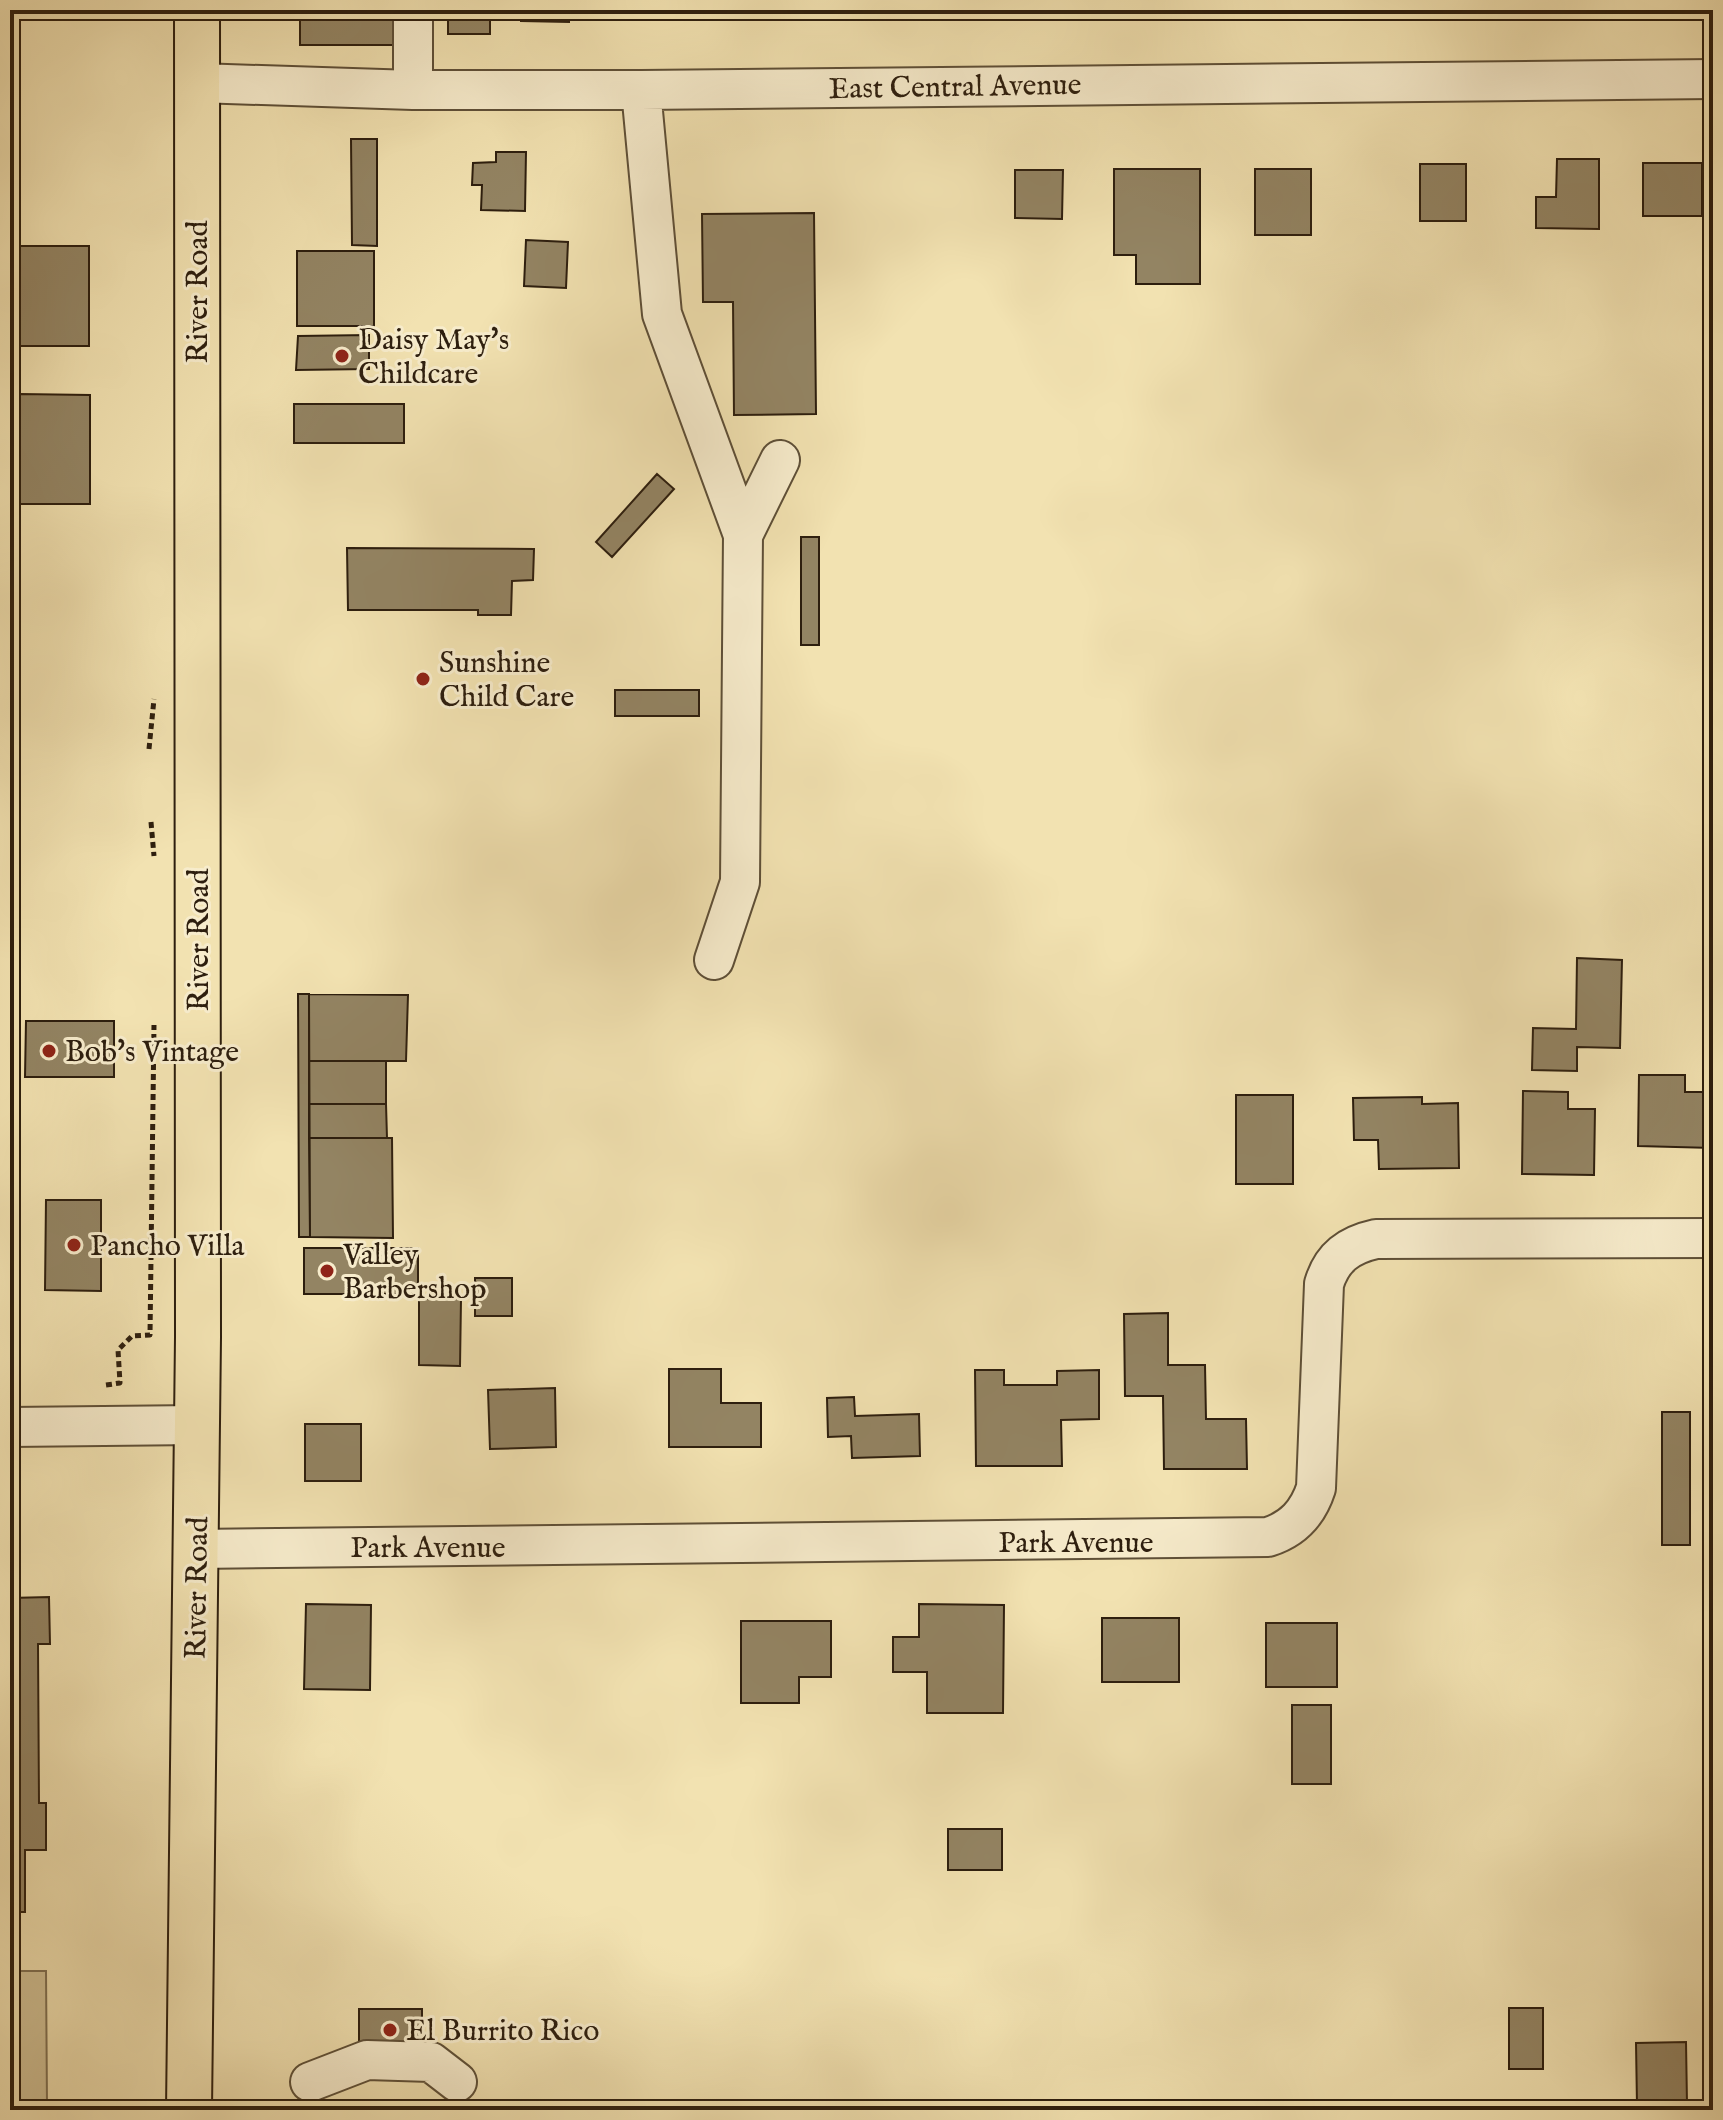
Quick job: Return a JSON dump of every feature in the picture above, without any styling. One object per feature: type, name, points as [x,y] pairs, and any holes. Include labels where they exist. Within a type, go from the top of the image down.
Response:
[{"type":"main road","name":"River Road","points":[[189,2110],[197,1425],[197,10]]},
{"type":"street","points":[[413,10],[413,90]]},
{"type":"street","name":"East Central Avenue","points":[[198,83],[413,90],[641,90],[1713,79]]},
{"type":"street","points":[[641,90],[662,314],[743,535],[740,882],[714,960]]},
{"type":"street","points":[[743,535],[780,460]]},
{"type":"street","name":"Park Avenue","points":[[196,1549],[1239,1541],[1268,1537],[1297,1521],[1309,1505],[1316,1488],[1324,1284],[1335,1258],[1347,1249],[1376,1239],[1713,1238]]},
{"type":"street","points":[[10,1427],[197,1425]]},
{"type":"street","points":[[310,2082],[367,2060],[423,2060],[457,2082]]},
{"type":"path","points":[[151,822],[155,870]]},
{"type":"path","points":[[120,1383],[118,1350],[132,1336],[150,1335],[154,1009]]},
{"type":"shaded area","points":[[10,1971],[46,1971],[47,2105],[10,2105]]},
{"type":"building","points":[[300,10],[398,10],[398,45],[300,45]]},
{"type":"building","points":[[448,10],[490,10],[490,34],[448,34]]},
{"type":"building","points":[[521,10],[569,10],[569,22],[521,21]]},
{"type":"building","points":[[351,139],[377,139],[377,246],[352,245]]},
{"type":"building","points":[[496,152],[526,152],[525,211],[481,210],[482,185],[472,185],[473,163],[496,162]]},
{"type":"building","points":[[1557,159],[1599,159],[1599,229],[1536,228],[1536,197],[1556,197]]},
{"type":"building","points":[[1643,163],[1702,163],[1702,216],[1643,216]]},
{"type":"building","points":[[1420,164],[1466,164],[1466,221],[1420,221]]},
{"type":"building","points":[[1114,169],[1200,169],[1200,284],[1136,284],[1136,255],[1114,255]]},
{"type":"building","points":[[1255,169],[1311,169],[1311,235],[1255,235]]},
{"type":"building","points":[[1015,170],[1063,170],[1062,219],[1015,218]]},
{"type":"building","points":[[814,213],[816,414],[734,415],[733,302],[703,302],[702,214]]},
{"type":"building","points":[[526,240],[568,242],[566,288],[524,286]]},
{"type":"building","points":[[10,246],[89,246],[89,346],[10,346]]},
{"type":"building","points":[[297,251],[374,251],[374,326],[297,326]]},
{"type":"building","points":[[369,335],[369,369],[296,370],[298,336]]},
{"type":"building","points":[[20,394],[90,395],[90,504],[19,504],[19,477],[10,477],[10,449],[20,449]]},
{"type":"building","points":[[294,404],[404,404],[404,443],[294,443]]},
{"type":"building","points":[[657,474],[674,489],[612,557],[596,542]]},
{"type":"building","points":[[801,537],[819,537],[819,645],[801,645]]},
{"type":"building","points":[[347,548],[534,549],[533,580],[512,581],[511,615],[478,615],[478,610],[348,610]]},
{"type":"building","points":[[615,690],[699,690],[699,716],[615,716]]},
{"type":"building","points":[[1577,958],[1622,960],[1620,1048],[1577,1047],[1577,1071],[1532,1070],[1533,1028],[1576,1029]]},
{"type":"building","points":[[298,994],[309,994],[310,1237],[299,1237]]},
{"type":"building","points":[[309,994],[408,995],[406,1061],[309,1061]]},
{"type":"building","points":[[26,1021],[114,1021],[114,1077],[25,1077]]},
{"type":"building","points":[[309,1061],[386,1061],[386,1104],[309,1104]]},
{"type":"building","points":[[1639,1075],[1685,1075],[1685,1092],[1713,1092],[1713,1148],[1638,1146]]},
{"type":"building","points":[[1523,1091],[1568,1092],[1568,1109],[1595,1109],[1594,1175],[1522,1174]]},
{"type":"building","points":[[1236,1095],[1293,1095],[1293,1184],[1236,1184]]},
{"type":"building","points":[[1422,1097],[1422,1104],[1458,1103],[1459,1168],[1379,1169],[1378,1140],[1354,1140],[1353,1098]]},
{"type":"building","points":[[309,1104],[386,1104],[387,1138],[309,1138]]},
{"type":"building","points":[[309,1138],[392,1138],[393,1238],[310,1237]]},
{"type":"building","points":[[46,1200],[101,1200],[101,1291],[45,1290]]},
{"type":"building","points":[[304,1248],[418,1248],[418,1294],[304,1294]]},
{"type":"building","points":[[475,1278],[512,1278],[512,1316],[475,1316]]},
{"type":"building","points":[[419,1299],[461,1299],[460,1366],[419,1365]]},
{"type":"building","points":[[1168,1313],[1168,1365],[1205,1365],[1206,1419],[1246,1419],[1247,1469],[1164,1469],[1163,1396],[1125,1396],[1124,1314]]},
{"type":"building","points":[[669,1369],[721,1369],[721,1403],[761,1403],[761,1447],[669,1447]]},
{"type":"building","points":[[975,1370],[1004,1370],[1004,1385],[1057,1385],[1057,1371],[1099,1370],[1099,1419],[1061,1420],[1062,1466],[976,1466]]},
{"type":"building","points":[[555,1388],[556,1447],[490,1449],[488,1390]]},
{"type":"building","points":[[854,1397],[855,1416],[919,1414],[920,1456],[852,1458],[851,1436],[828,1437],[827,1398]]},
{"type":"building","points":[[1662,1412],[1690,1412],[1690,1545],[1662,1545]]},
{"type":"building","points":[[305,1424],[361,1424],[361,1481],[305,1481]]},
{"type":"building","points":[[49,1597],[50,1644],[38,1644],[39,1803],[46,1803],[46,1850],[25,1850],[25,1912],[10,1912],[10,1598]]},
{"type":"building","points":[[306,1604],[371,1605],[370,1690],[304,1689]]},
{"type":"building","points":[[919,1604],[1004,1605],[1003,1713],[927,1713],[927,1672],[893,1672],[893,1637],[919,1637]]},
{"type":"building","points":[[1102,1618],[1179,1618],[1179,1682],[1102,1682]]},
{"type":"building","points":[[741,1621],[831,1621],[831,1677],[799,1677],[799,1703],[741,1703]]},
{"type":"building","points":[[1266,1623],[1337,1623],[1337,1687],[1266,1687]]},
{"type":"building","points":[[1292,1705],[1331,1705],[1331,1784],[1292,1784]]},
{"type":"building","points":[[948,1829],[1002,1829],[1002,1870],[948,1870]]},
{"type":"building","points":[[1509,2008],[1543,2008],[1543,2069],[1509,2069]]},
{"type":"building","points":[[359,2009],[422,2009],[422,2051],[359,2050]]},
{"type":"building","points":[[1686,2042],[1687,2104],[1637,2105],[1636,2043]]},
{"type":"building","points":[[1706,2053],[1713,2053],[1713,2110],[1707,2110]]},
{"type":"place","name":"Daisy May's Childcare","points":[[342,356]]},
{"type":"place","name":"Sunshine Child Care","points":[[423,679]]},
{"type":"place","name":"Bob's Vintage","points":[[49,1051]]},
{"type":"place","name":"Pancho Villa","points":[[74,1245]]},
{"type":"place","name":"Valley Barbershop","points":[[327,1271]]},
{"type":"place","name":"El Burrito Rico","points":[[390,2030]]}]
